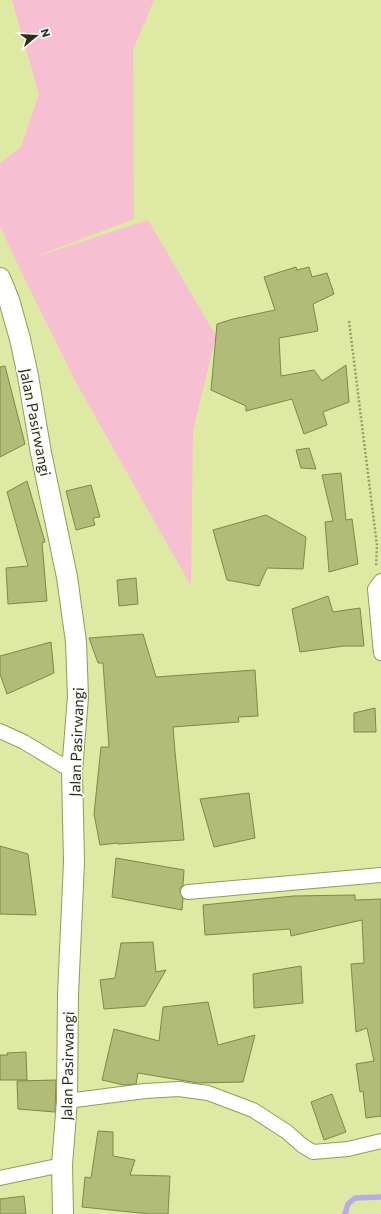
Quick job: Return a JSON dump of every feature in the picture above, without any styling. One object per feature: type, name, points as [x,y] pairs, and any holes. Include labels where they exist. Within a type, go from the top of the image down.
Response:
[{"type":"street","name":"Jalan Pasirwangi","points":[[0,278],[9,300],[20,339],[28,376],[41,453],[67,577],[76,642],[78,696],[72,771],[74,862],[68,995],[67,1101],[62,1165],[63,1214]]},
{"type":"street","points":[[381,581],[375,589],[381,653]]},
{"type":"street","points":[[0,731],[24,742],[72,771]]},
{"type":"street","points":[[188,892],[381,875]]},
{"type":"street","points":[[67,1101],[145,1091],[179,1089],[208,1093],[252,1110],[287,1132],[303,1146],[313,1152],[348,1149],[381,1141]]},
{"type":"street","points":[[0,1178],[62,1165]]},
{"type":"path","points":[[349,321],[377,546]]},
{"type":"shaded area","points":[[12,0],[154,0],[133,50],[134,219],[29,259],[148,220],[216,336],[193,430],[191,586],[73,377],[0,226],[0,163],[21,147],[39,94]]},
{"type":"building","points":[[296,267],[297,270],[309,267],[312,277],[327,273],[334,294],[313,304],[318,331],[279,338],[281,376],[314,370],[322,381],[346,365],[349,402],[323,412],[327,425],[304,434],[292,399],[246,411],[246,406],[211,390],[217,324],[275,310],[264,277]]},
{"type":"building","points":[[5,366],[25,444],[0,457],[0,367]]},
{"type":"building","points":[[309,448],[316,469],[301,468],[296,450]]},
{"type":"building","points":[[341,473],[346,520],[352,519],[358,564],[329,572],[325,522],[333,521],[322,475]]},
{"type":"building","points":[[27,481],[45,542],[42,543],[47,601],[8,604],[6,568],[28,566],[7,492]]},
{"type":"building","points":[[91,485],[100,517],[93,518],[95,525],[76,530],[66,491]]},
{"type":"building","points":[[266,515],[306,537],[303,569],[267,568],[259,586],[227,580],[213,530]]},
{"type":"building","points":[[136,578],[138,604],[119,606],[117,580]]},
{"type":"building","points":[[328,596],[333,612],[360,608],[364,646],[344,646],[300,652],[292,609]]},
{"type":"building","points":[[143,634],[156,677],[255,670],[258,716],[238,717],[239,722],[173,727],[184,840],[100,845],[94,814],[101,747],[109,747],[103,663],[98,663],[89,638]]},
{"type":"building","points":[[51,642],[54,673],[7,694],[0,674],[0,656]]},
{"type":"building","points":[[375,708],[376,732],[354,732],[354,713]]},
{"type":"building","points":[[249,793],[255,838],[214,847],[200,799]]},
{"type":"building","points":[[0,846],[28,854],[36,915],[0,914]]},
{"type":"building","points":[[116,858],[184,870],[183,885],[180,888],[183,898],[182,910],[112,897]]},
{"type":"building","points":[[355,895],[355,900],[381,899],[381,1116],[366,1118],[363,1091],[360,1092],[356,1064],[374,1061],[367,1028],[356,1032],[351,964],[364,963],[362,920],[291,936],[290,929],[205,935],[203,905],[293,896]]},
{"type":"building","points":[[153,942],[156,972],[166,970],[145,1006],[104,1009],[100,980],[115,978],[121,943]]},
{"type":"building","points":[[301,966],[303,1003],[254,1008],[253,974]]},
{"type":"building","points":[[208,1002],[218,1045],[255,1035],[243,1082],[198,1083],[138,1073],[136,1084],[124,1085],[102,1080],[114,1029],[159,1041],[163,1007]]},
{"type":"building","points":[[26,1052],[27,1080],[0,1080],[0,1055]]},
{"type":"building","points":[[56,1080],[55,1112],[18,1109],[17,1081]]},
{"type":"building","points":[[332,1094],[346,1132],[324,1140],[311,1102]]},
{"type":"building","points":[[98,1131],[113,1132],[113,1156],[135,1160],[130,1175],[170,1176],[168,1214],[150,1214],[82,1207],[85,1177],[91,1178]]},
{"type":"building","points":[[24,1196],[26,1214],[0,1214],[0,1199]]},
{"type":"waterway","points":[[345,1214],[348,1204],[355,1198],[381,1197]]}]
